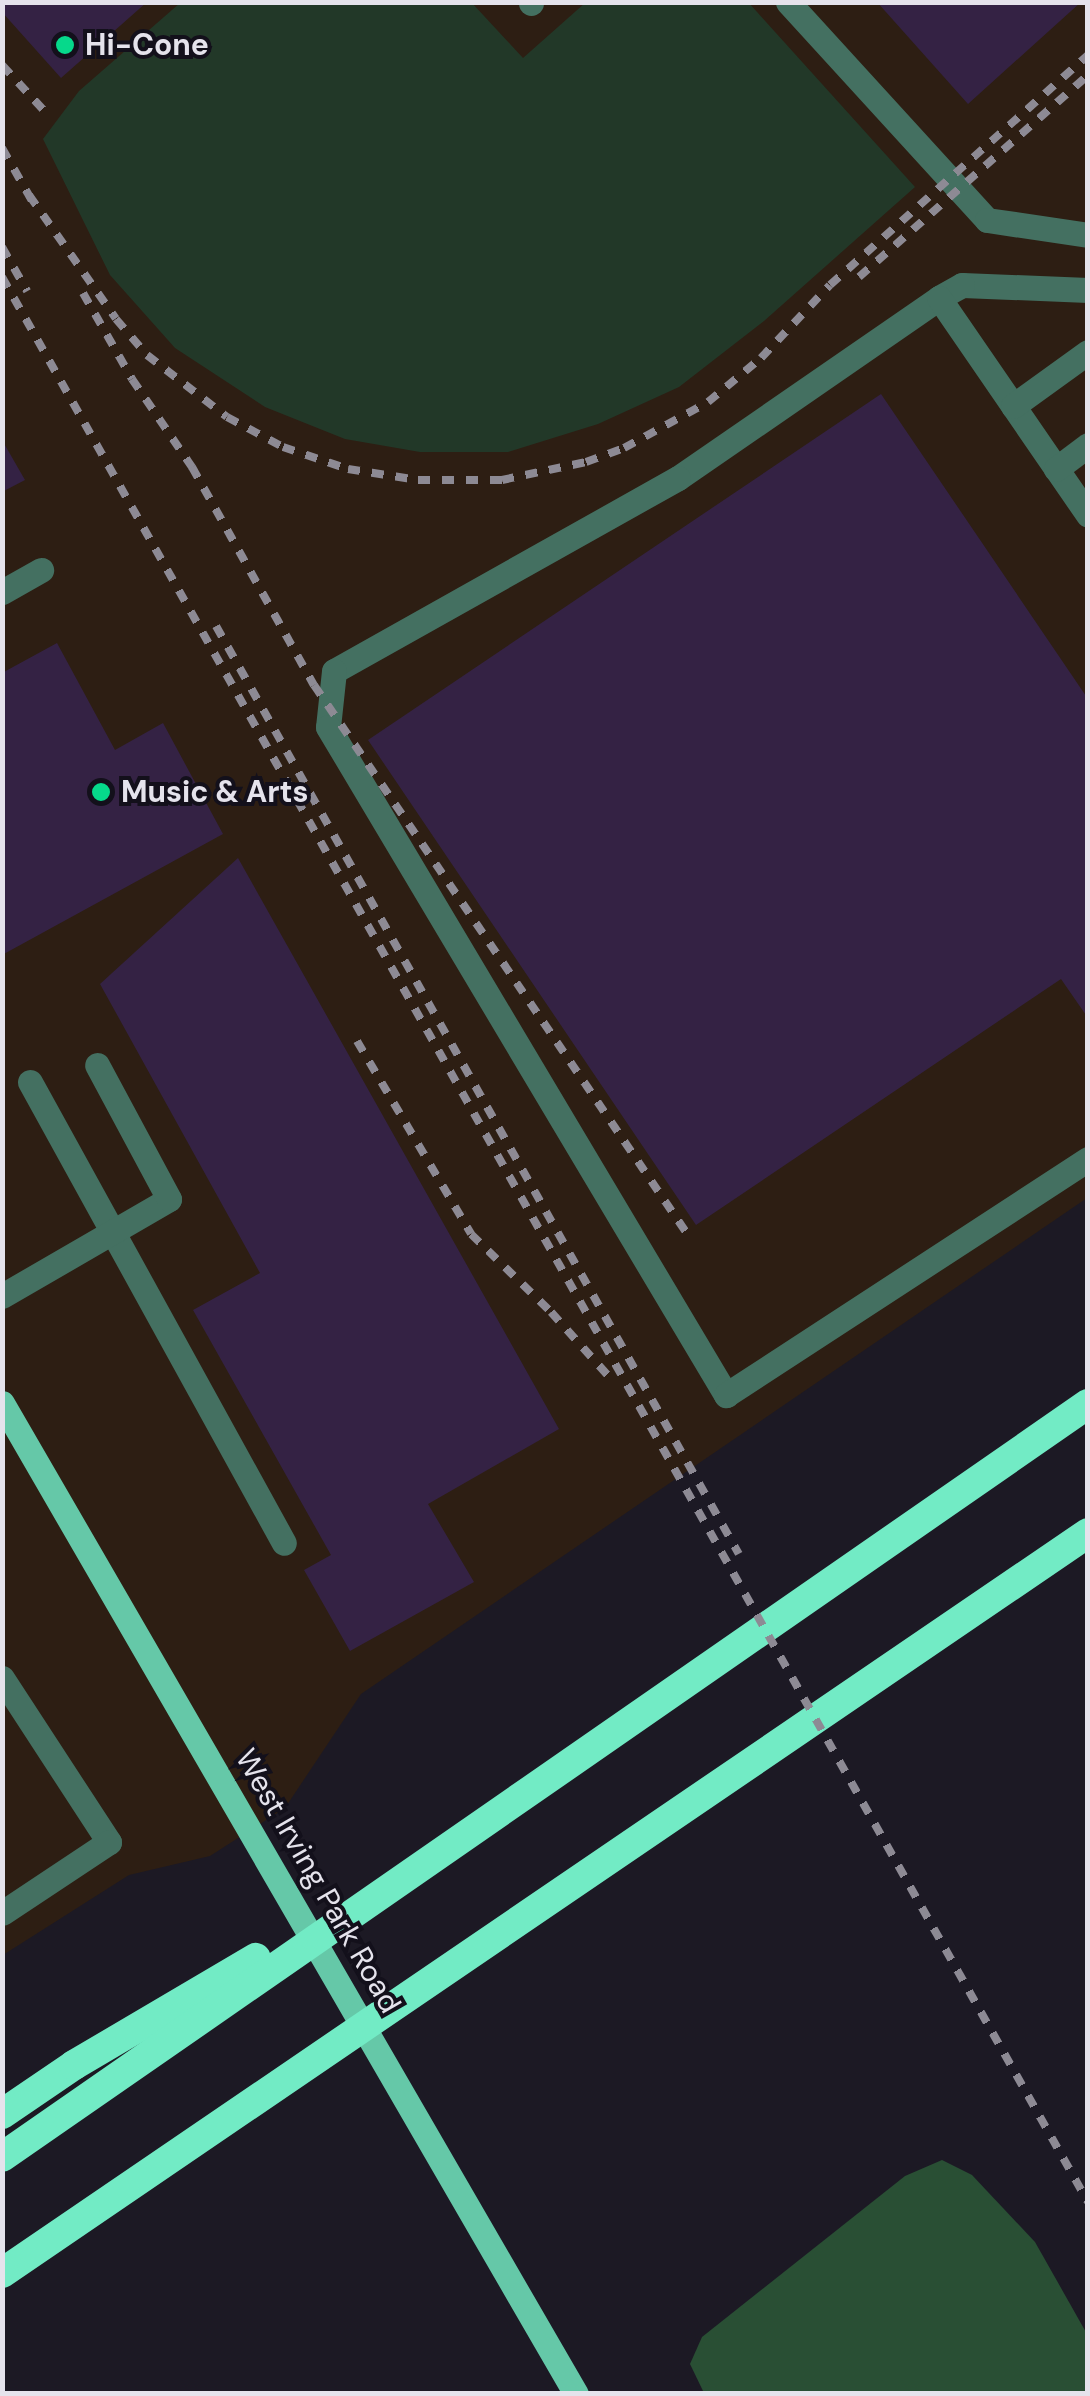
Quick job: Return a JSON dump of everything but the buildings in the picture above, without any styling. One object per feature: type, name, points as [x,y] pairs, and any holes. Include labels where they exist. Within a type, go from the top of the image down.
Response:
[{"type":"highway","points":[[2,2156],[1088,1404]]},
{"type":"highway","points":[[2,2272],[1088,1533]]},
{"type":"highway","points":[[2,2114],[74,2066],[444,1847]]},
{"type":"main road","name":"West Irving Park Road","points":[[2,1403],[576,2394]]},
{"type":"street","points":[[788,2],[968,204],[987,220],[1088,235]]},
{"type":"street","points":[[1088,290],[962,285],[939,298],[678,478],[334,672],[328,727],[726,1395],[1088,1159]]},
{"type":"street","points":[[939,298],[1088,516]]},
{"type":"street","points":[[1013,406],[1088,352]]},
{"type":"street","points":[[1056,469],[1088,446]]},
{"type":"street","points":[[2,592],[41,570]]},
{"type":"street","points":[[2,1296],[169,1199],[97,1064]]},
{"type":"street","points":[[30,1082],[284,1543]]},
{"type":"street","points":[[2,1678],[109,1842],[2,1913]]},
{"type":"shaded area","points":[[3,3],[1087,3],[1087,1198],[361,1694],[285,1808],[210,1856],[129,1875],[3,1955]]},
{"type":"green space","points":[[180,3],[472,3],[523,58],[585,3],[749,3],[915,187],[764,321],[679,387],[598,424],[508,452],[420,452],[345,439],[265,407],[175,348],[110,275],[43,139],[79,91]]},
{"type":"green space","points":[[942,2160],[972,2175],[1035,2242],[1087,2334],[1087,2393],[704,2393],[690,2364],[702,2337],[905,2176]]},
{"type":"railway","points":[[29,195],[116,319],[147,355],[227,417],[283,447],[348,469],[418,480],[502,480],[586,462],[624,448],[708,402],[761,358],[830,285],[1088,55]]},
{"type":"railway","points":[[2,65],[49,116]]},
{"type":"railway","points":[[859,277],[1088,75]]},
{"type":"railway","points":[[2,148],[35,206]]},
{"type":"railway","points":[[2,247],[27,291]]},
{"type":"railway","points":[[2,277],[1088,2202]]},
{"type":"railway","points":[[83,293],[132,379],[192,467],[314,685],[688,1235]]},
{"type":"railway","points":[[216,626],[739,1554]]},
{"type":"railway","points":[[357,1041],[471,1234],[551,1312],[612,1380]]},
{"type":"place","name":"Hi-Cone","points":[[65,45]]},
{"type":"place","name":"Music & Arts","points":[[101,792]]}]
